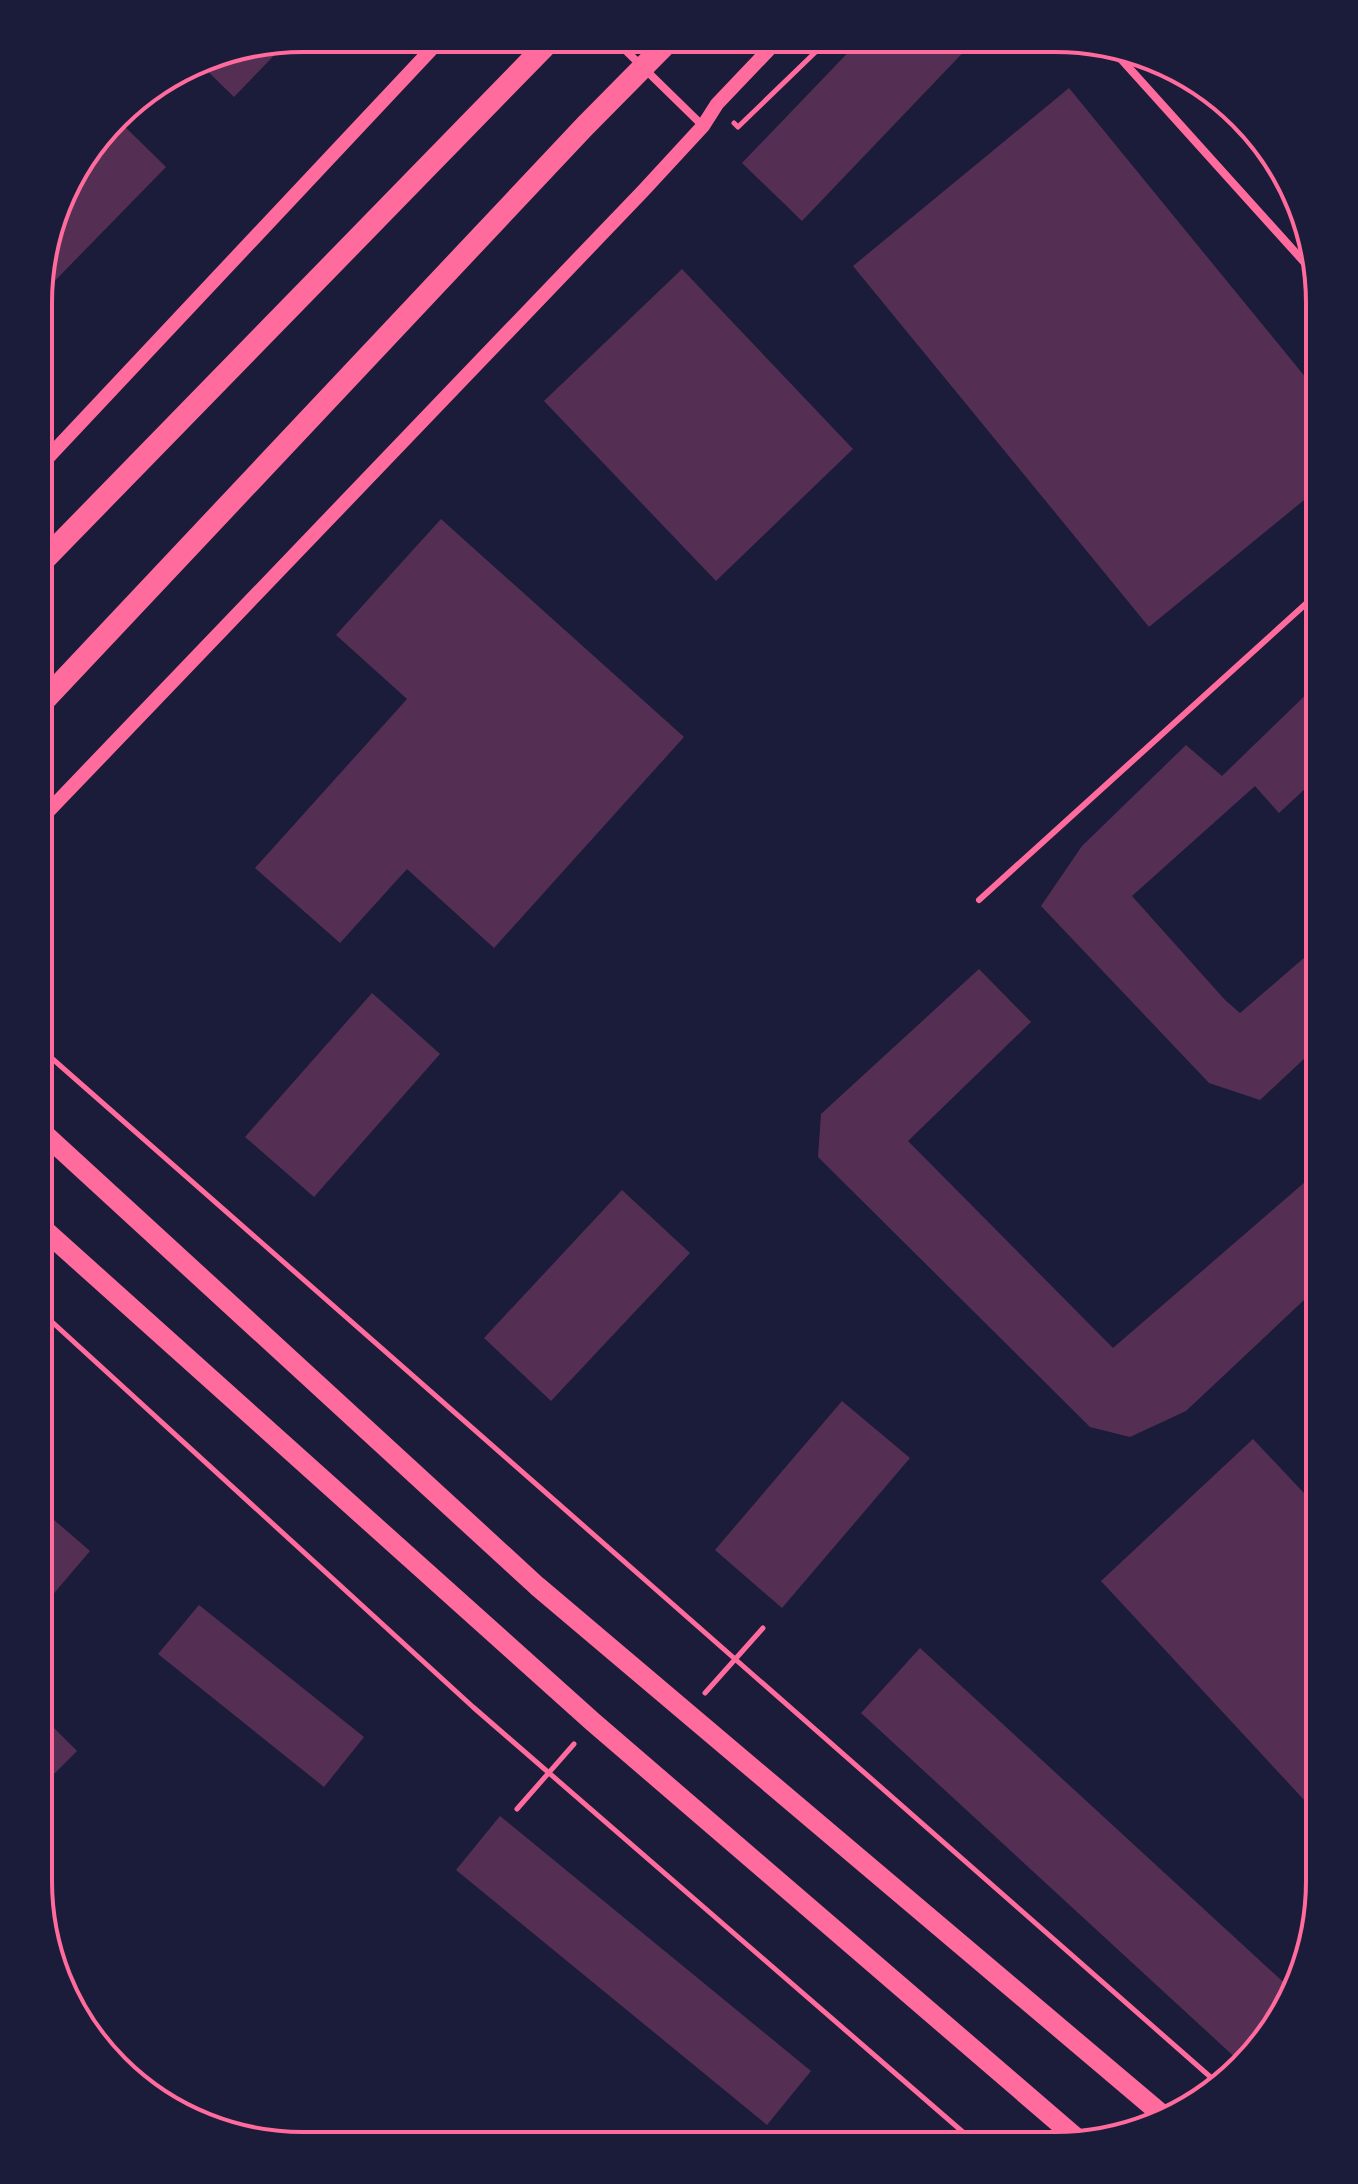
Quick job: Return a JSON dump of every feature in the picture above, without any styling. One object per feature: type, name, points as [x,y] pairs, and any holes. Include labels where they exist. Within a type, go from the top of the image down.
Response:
[{"type":"highway","points":[[52,552],[539,52]]},
{"type":"highway","points":[[52,692],[658,52]]},
{"type":"main road","points":[[52,1141],[537,1586],[1157,2110]]},
{"type":"main road","points":[[52,1237],[593,1722],[1069,2131]]},
{"type":"street","points":[[52,453],[429,52]]},
{"type":"street","points":[[627,52],[703,126]]},
{"type":"street","points":[[52,807],[632,202],[767,52]]},
{"type":"street","points":[[1124,62],[1302,260]]},
{"type":"lane","points":[[979,900],[1306,604]]},
{"type":"path","points":[[738,127],[816,52]]},
{"type":"path","points":[[52,1058],[1211,2078]]},
{"type":"path","points":[[52,1322],[473,1707],[963,2132]]},
{"type":"path","points":[[688,1713],[763,1628]]},
{"type":"path","points":[[517,1809],[593,1722]]},
{"type":"building","points":[[848,52],[964,52],[802,221],[742,163]]},
{"type":"building","points":[[276,54],[234,97],[208,71],[222,65]]},
{"type":"building","points":[[1069,88],[1306,378],[1306,499],[1149,627],[853,266]]},
{"type":"building","points":[[124,126],[166,167],[53,282],[61,238],[71,207],[94,163]]},
{"type":"building","points":[[682,269],[853,449],[716,581],[544,401]]},
{"type":"building","points":[[441,519],[684,737],[494,948],[407,869],[340,943],[255,868],[407,699],[336,635]]},
{"type":"building","points":[[1306,695],[1306,788],[1279,813],[1255,786],[1132,896],[1240,1013],[1306,956],[1306,1058],[1260,1100],[1209,1083],[1041,906],[1082,846],[1186,745],[1222,776]]},
{"type":"building","points":[[979,969],[1031,1022],[908,1141],[1113,1348],[1305,1182],[1305,1299],[1186,1411],[1130,1437],[1090,1427],[818,1157],[821,1114]]},
{"type":"building","points":[[372,993],[440,1054],[314,1197],[245,1137]]},
{"type":"building","points":[[622,1190],[690,1253],[551,1401],[484,1338]]},
{"type":"building","points":[[842,1401],[910,1458],[782,1608],[715,1550]]},
{"type":"building","points":[[1253,1439],[1305,1494],[1305,1801],[1101,1581]]},
{"type":"building","points":[[52,1518],[90,1551],[52,1596]]},
{"type":"building","points":[[199,1605],[364,1737],[324,1787],[158,1654]]},
{"type":"building","points":[[920,1648],[1284,1983],[1264,2021],[1244,2047],[1234,2057],[861,1713]]},
{"type":"building","points":[[52,1726],[77,1751],[52,1776]]},
{"type":"building","points":[[500,1816],[811,2071],[767,2125],[456,1870]]}]
